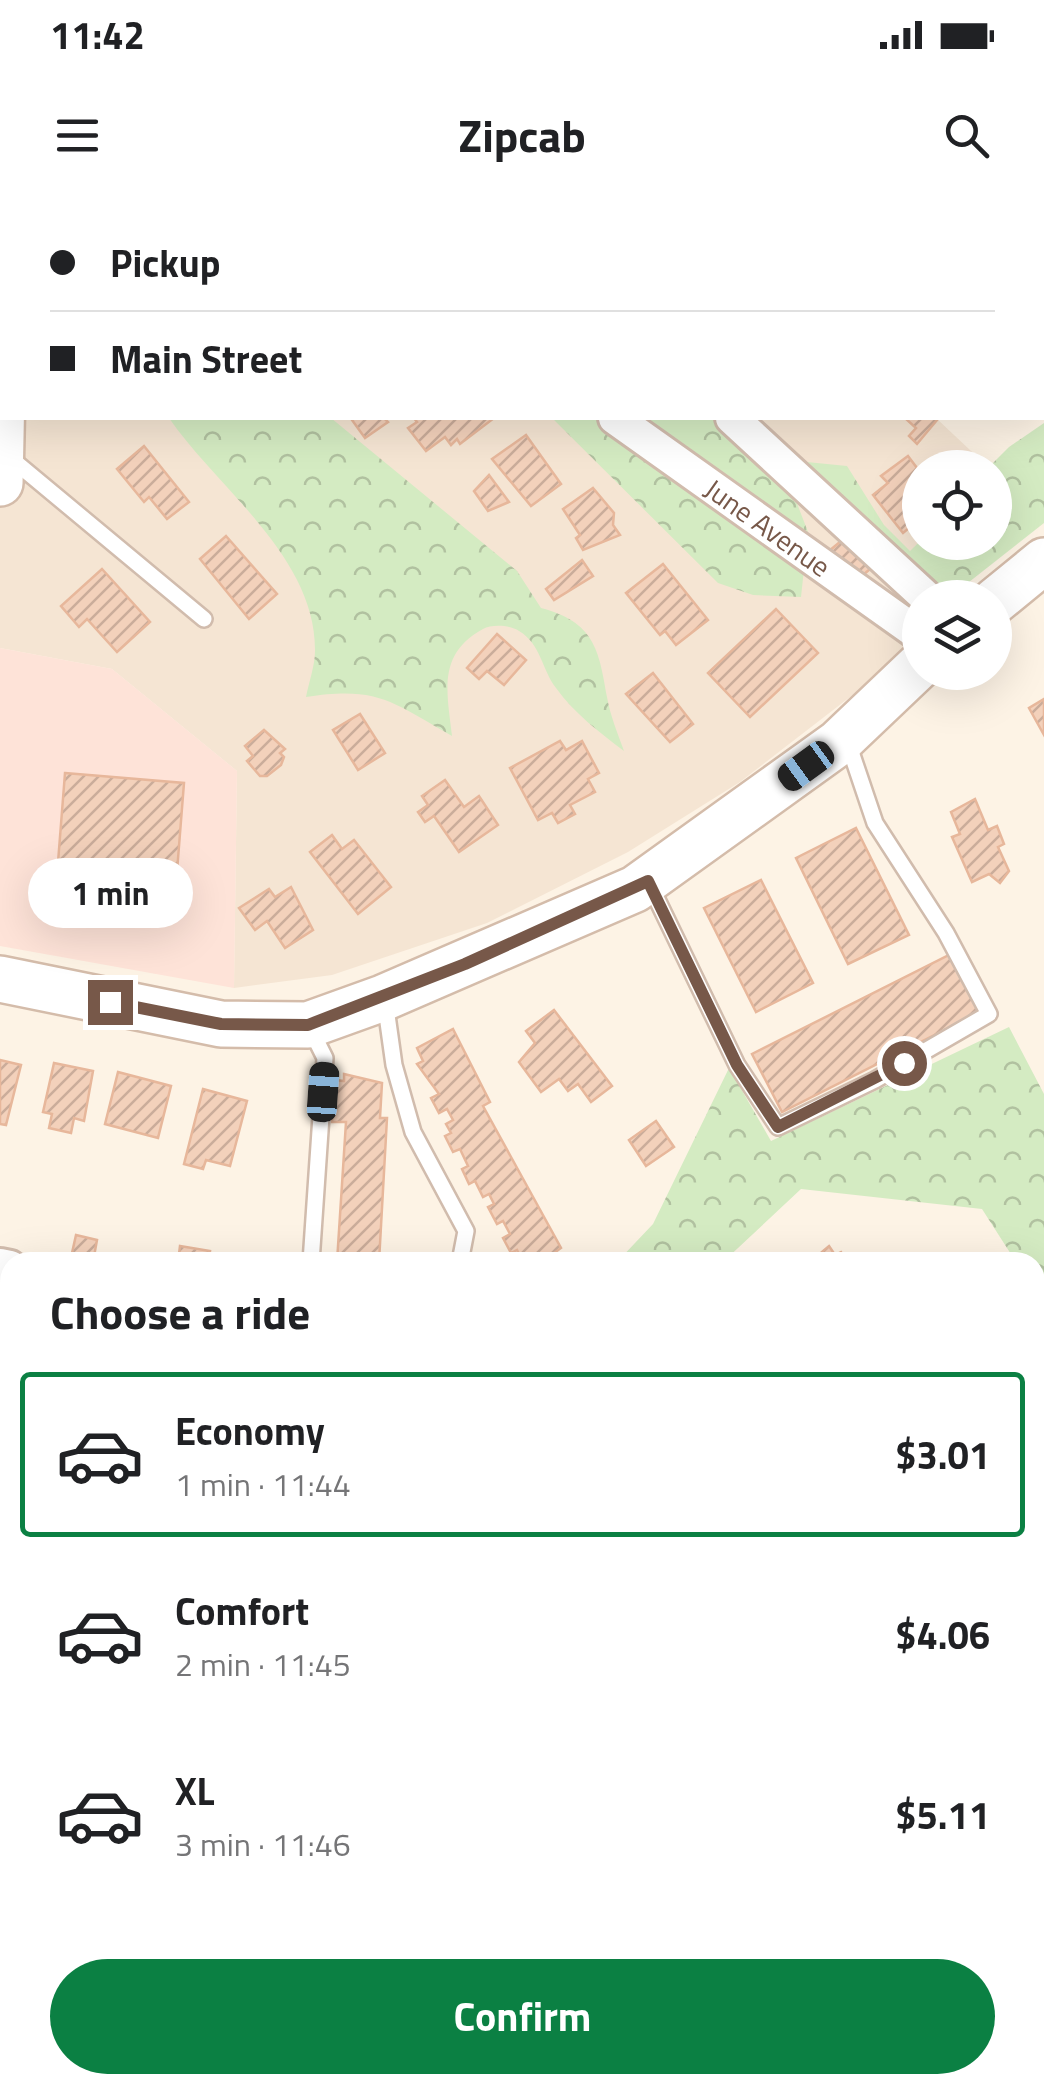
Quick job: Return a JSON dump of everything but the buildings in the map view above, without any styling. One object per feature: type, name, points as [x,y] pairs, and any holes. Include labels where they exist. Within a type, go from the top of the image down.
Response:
[{"type":"main road","points":[[0,482],[2,420]]},
{"type":"main road","points":[[1012,587],[1044,561]]},
{"type":"main road","points":[[0,979],[221,1024],[308,1025],[384,997],[648,881],[845,736],[902,682]]},
{"type":"street","name":"June Avenue","points":[[618,420],[902,623]]},
{"type":"street","points":[[734,420],[908,580]]},
{"type":"lane","points":[[1,451],[204,619]]},
{"type":"lane","points":[[648,881],[737,1065],[778,1127],[875,1080],[989,1014],[946,934],[875,823],[845,736]]},
{"type":"lane","points":[[384,997],[394,1065],[413,1132],[466,1231],[462,1252]]},
{"type":"lane","points":[[308,1025],[325,1058],[312,1252]]},
{"type":"shaded area","points":[[0,420],[938,420],[970,450],[902,450],[902,560],[917,560],[935,580],[902,580],[902,650],[881,673],[740,782],[628,852],[487,923],[332,975],[234,988],[237,771],[112,669],[0,648]]},
{"type":"shaded area","points":[[0,648],[112,669],[237,771],[234,988],[0,946]]},
{"type":"green space","points":[[170,420],[333,420],[517,571],[541,608],[573,621],[583,630],[597,651],[610,711],[624,751],[563,697],[526,636],[506,626],[491,626],[468,639],[452,662],[447,689],[452,736],[384,700],[351,694],[306,697],[315,651],[311,617],[300,585],[261,526]]},
{"type":"green space","points":[[554,420],[719,420],[807,462],[847,466],[884,525],[902,543],[902,559],[881,543],[793,493],[808,532],[801,597],[753,595],[718,583]]},
{"type":"green space","points":[[1044,423],[1044,523],[1012,548],[1012,450],[1006,450]]},
{"type":"green space","points":[[903,560],[997,560],[972,580],[928,580]]},
{"type":"green space","points":[[1009,1027],[1044,1094],[1044,1252],[1010,1252],[982,1209],[801,1189],[734,1252],[626,1252],[653,1224],[729,1068],[771,1141]]},
{"type":"route","points":[[110,1002],[221,1024],[308,1025],[465,964],[648,881],[737,1065],[778,1127],[904,1063]]}]
